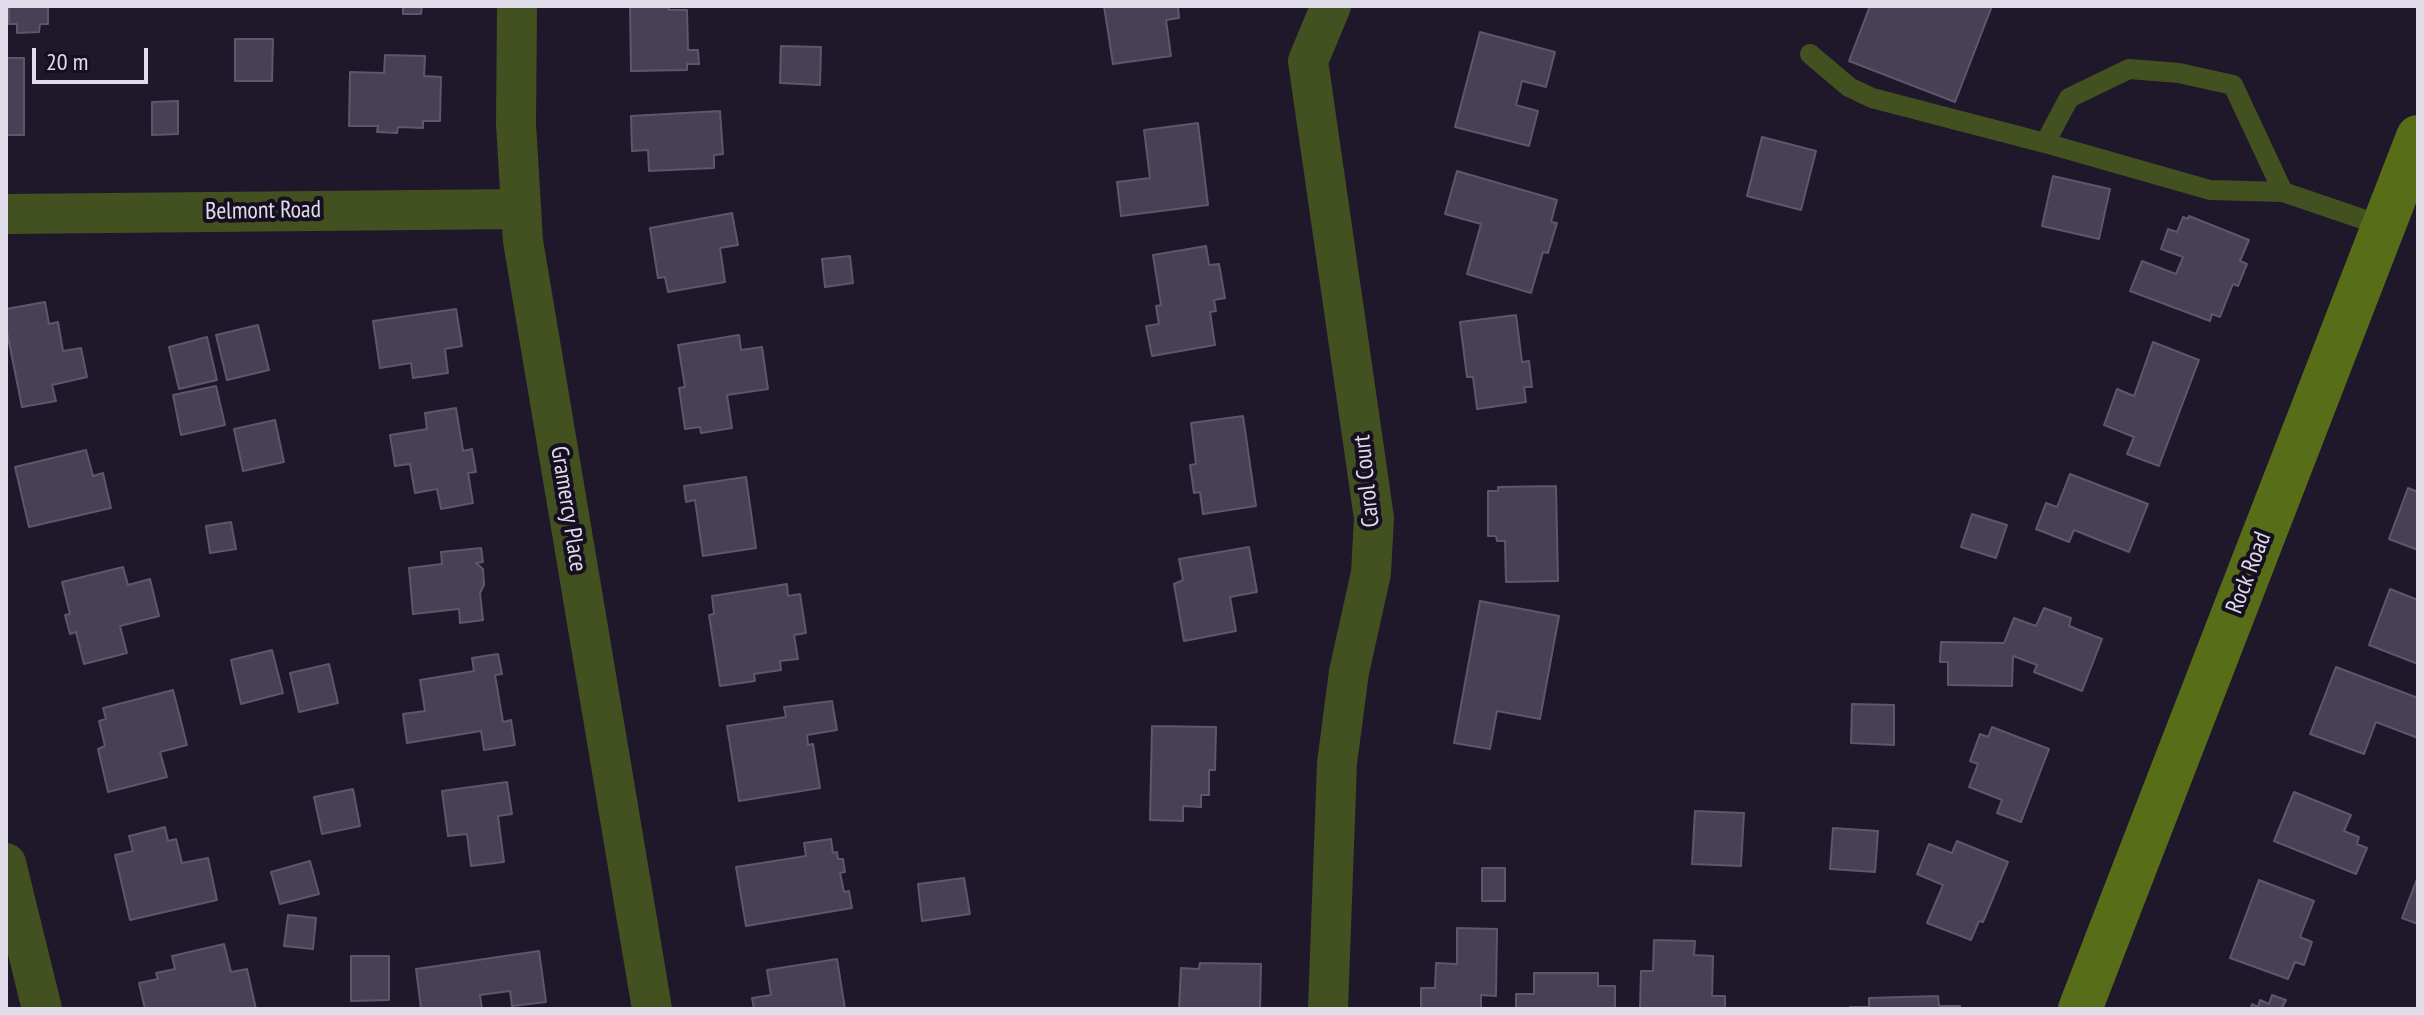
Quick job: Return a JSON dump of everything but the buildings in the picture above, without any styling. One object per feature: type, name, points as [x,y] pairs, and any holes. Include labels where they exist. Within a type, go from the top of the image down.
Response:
[{"type":"street","name":"Gramercy Place","points":[[517,6],[516,124],[523,241],[652,1009]]},
{"type":"street","name":"Carol Court","points":[[1328,1009],[1337,763],[1349,672],[1371,573],[1374,518],[1308,61],[1331,6]]},
{"type":"street","name":"Rock Road","points":[[2080,1009],[2383,226],[2409,185],[2418,137]]},
{"type":"street","name":"Belmont Road","points":[[6,214],[521,209]]},
{"type":"street","points":[[6,863],[42,1009]]},
{"type":"lane","points":[[1810,54],[1849,87],[1872,98],[2210,190],[2283,192],[2383,226]]},
{"type":"lane","points":[[2045,143],[2069,98],[2129,69],[2179,73],[2233,85],[2283,192]]}]
